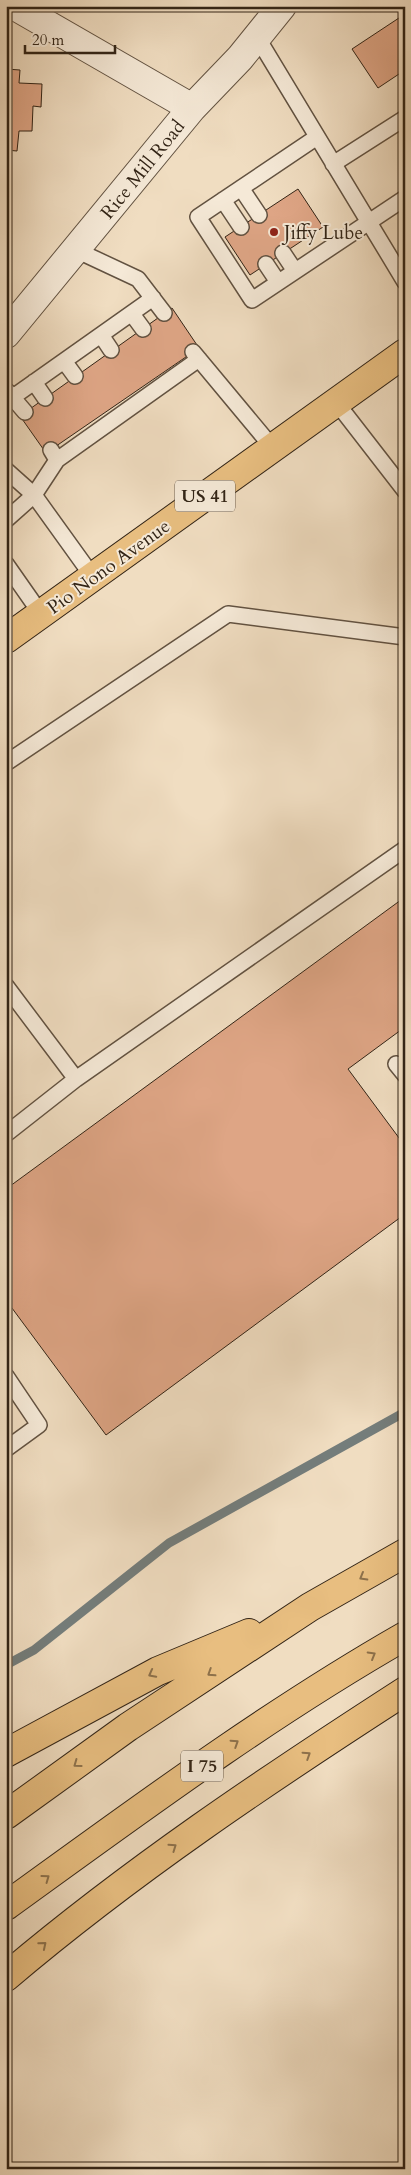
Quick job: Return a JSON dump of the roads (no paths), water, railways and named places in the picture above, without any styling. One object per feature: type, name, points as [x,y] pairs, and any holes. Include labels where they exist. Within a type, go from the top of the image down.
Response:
[{"type":"main road","name":"Pio Nono Avenue","points":[[6,639],[405,354]]},
{"type":"main road","points":[[6,1815],[128,1727],[310,1607],[405,1553]]},
{"type":"main road","points":[[6,1753],[158,1671],[310,1607]]},
{"type":"main road","name":"I 75","points":[[6,1906],[196,1770],[351,1667],[405,1636]]},
{"type":"main road","points":[[6,1977],[60,1931],[160,1856],[281,1772],[405,1691]]},
{"type":"street","points":[[15,6],[192,108]]},
{"type":"street","name":"Rice Mill Road","points":[[6,334],[192,108],[282,6]]},
{"type":"lane","points":[[256,37],[405,282]]},
{"type":"lane","points":[[334,164],[402,125]]},
{"type":"lane","points":[[317,137],[198,217],[252,300],[405,198]]},
{"type":"lane","points":[[241,188],[258,215]]},
{"type":"lane","points":[[223,200],[241,227]]},
{"type":"lane","points":[[76,250],[138,279],[164,313]]},
{"type":"lane","points":[[283,253],[295,271]]},
{"type":"lane","points":[[266,264],[278,282]]},
{"type":"lane","points":[[25,412],[8,397],[34,382],[153,298]]},
{"type":"lane","points":[[132,314],[143,329]]},
{"type":"lane","points":[[101,335],[111,350]]},
{"type":"lane","points":[[6,520],[34,495],[54,455],[196,355],[273,448]]},
{"type":"lane","points":[[64,361],[75,376]]},
{"type":"lane","points":[[34,382],[45,398]]},
{"type":"lane","points":[[336,402],[405,492]]},
{"type":"lane","points":[[6,470],[34,495],[93,577]]},
{"type":"lane","points":[[6,564],[41,614]]},
{"type":"lane","points":[[6,763],[228,614],[405,637]]},
{"type":"lane","points":[[6,1134],[76,1080],[405,849]]},
{"type":"lane","points":[[6,986],[76,1080]]},
{"type":"lane","points":[[6,1376],[39,1425],[6,1449]]},
{"type":"waterway","points":[[6,1665],[34,1650],[169,1543],[405,1412]]},
{"type":"place","name":"Jiffy Lube","points":[[274,232]]}]
